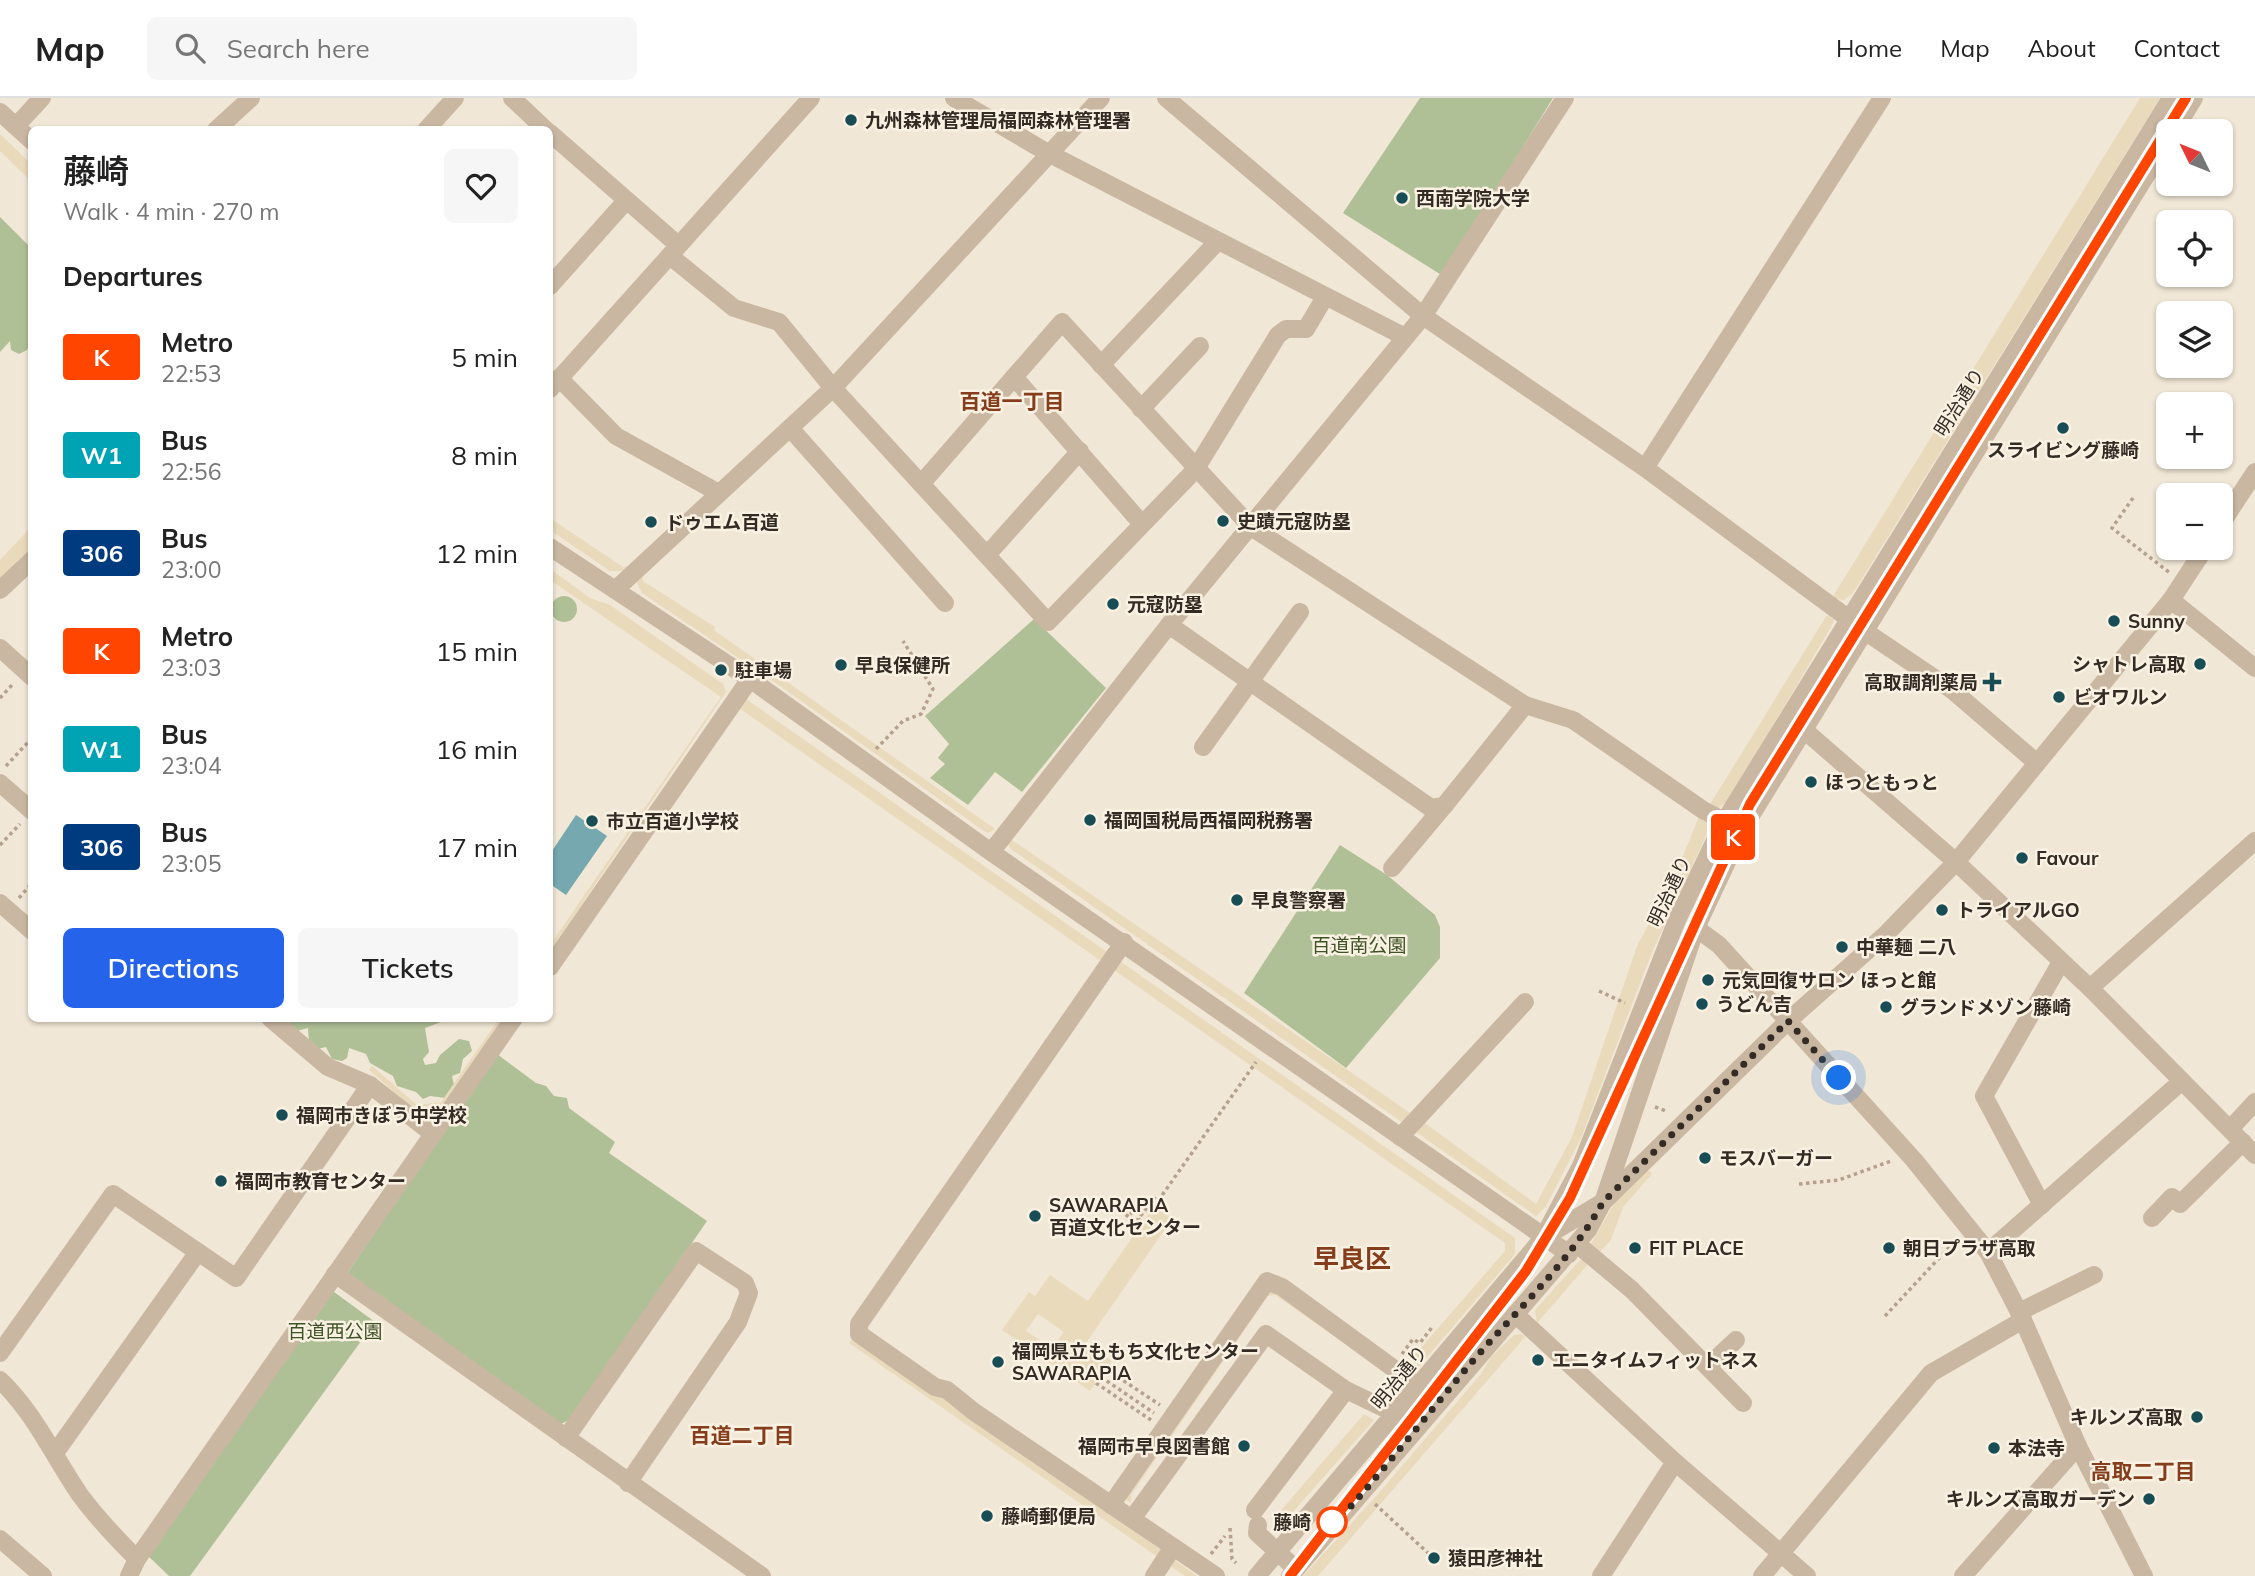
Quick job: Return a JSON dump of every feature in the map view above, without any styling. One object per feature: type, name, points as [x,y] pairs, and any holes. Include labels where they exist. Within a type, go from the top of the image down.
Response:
[{"type":"street","points":[[16,126],[42,98]]},
{"type":"street","points":[[220,126],[251,98]]},
{"type":"street","points":[[430,126],[455,98]]},
{"type":"street","points":[[512,98],[537,126]]},
{"type":"street","points":[[717,492],[616,436],[554,383],[811,98]]},
{"type":"street","points":[[954,98],[1048,153],[1405,337]]},
{"type":"street","points":[[615,590],[717,492],[833,388],[1101,98]]},
{"type":"street","points":[[1166,98],[1423,316],[1645,468],[1849,619]]},
{"type":"street","points":[[991,852],[1169,625],[1423,316],[1565,98]]},
{"type":"street","points":[[1645,468],[1882,98]]},
{"type":"street","name":"明治通り","points":[[1257,1576],[1543,1238],[1581,1166],[1677,920],[1724,822],[2171,98]]},
{"type":"street","points":[[2181,119],[2194,98]]},
{"type":"street","points":[[0,112],[28,137]]},
{"type":"street","points":[[553,140],[625,202],[734,308],[779,322],[833,388],[1048,622],[1195,470],[1278,335],[1286,329],[1306,329],[1325,297]]},
{"type":"street","name":"明治通り","points":[[1293,1572],[1573,1249],[1603,1202],[1696,928],[1742,830],[2156,160]]},
{"type":"street","points":[[553,283],[625,202]]},
{"type":"street","points":[[1101,365],[1217,242]]},
{"type":"street","points":[[921,484],[1062,322],[1195,470],[1251,527],[1525,705],[1573,720],[1724,822],[1742,830]]},
{"type":"street","points":[[1141,409],[1200,346]]},
{"type":"street","points":[[1014,377],[1142,524]]},
{"type":"street","points":[[790,428],[945,603]]},
{"type":"street","points":[[987,555],[1080,451]]},
{"type":"street","points":[[2233,506],[2255,472]]},
{"type":"street","points":[[553,549],[750,679],[991,852],[1124,942],[1543,1238],[1573,1249],[1632,1290],[1743,1403]]},
{"type":"street","points":[[1543,1238],[1603,1202],[1788,1021],[1885,935],[1955,862],[2037,764],[2171,600],[2197,560]]},
{"type":"street","points":[[0,590],[28,564]]},
{"type":"street","points":[[2171,600],[2255,668]]},
{"type":"street","points":[[1203,747],[1300,612]]},
{"type":"street","points":[[1169,625],[1431,808],[1444,806]]},
{"type":"street","points":[[1866,632],[1952,690],[2037,764]]},
{"type":"street","points":[[0,648],[28,673]]},
{"type":"street","points":[[553,963],[750,679]]},
{"type":"street","points":[[1392,869],[1525,705]]},
{"type":"street","points":[[1803,729],[1955,862],[2090,988],[2249,1148],[2180,1204],[2172,1198],[2152,1218]]},
{"type":"street","points":[[0,783],[28,815]]},
{"type":"street","points":[[2090,988],[2255,841]]},
{"type":"street","points":[[0,903],[28,928]]},
{"type":"street","points":[[1696,928],[1719,945],[1907,1153],[1988,1252],[2022,1316],[2078,1446],[2144,1576]]},
{"type":"street","points":[[1124,942],[859,1324],[859,1334],[935,1387],[947,1390],[1173,1547],[1220,1567]]},
{"type":"street","points":[[2042,1205],[1984,1096],[2062,962]]},
{"type":"street","points":[[1400,1137],[1525,1002]]},
{"type":"street","points":[[275,1022],[328,1067],[370,1085],[433,1135]]},
{"type":"street","points":[[129,1576],[137,1559],[511,1022]]},
{"type":"street","points":[[1988,1252],[2182,1081]]},
{"type":"street","points":[[0,1353],[113,1194],[236,1278],[370,1085]]},
{"type":"street","points":[[2231,1128],[2255,1102]]},
{"type":"street","points":[[566,1438],[696,1251],[746,1283],[748,1293],[738,1322],[628,1483]]},
{"type":"street","points":[[55,1453],[198,1252]]},
{"type":"street","points":[[335,1275],[762,1576]]},
{"type":"street","points":[[1762,1576],[1931,1373],[2094,1275]]},
{"type":"street","points":[[1111,1505],[1160,1422],[1267,1281],[1293,1295],[1419,1387]]},
{"type":"street","points":[[1515,1314],[1675,1462],[1807,1576]]},
{"type":"street","points":[[1132,1520],[1266,1334],[1346,1390],[1396,1413],[1416,1429]]},
{"type":"street","points":[[1707,1366],[1736,1340]]},
{"type":"street","points":[[0,1380],[55,1453],[80,1494],[107,1528],[137,1559]]},
{"type":"street","points":[[1293,1572],[1258,1534],[1257,1517],[1346,1390]]},
{"type":"street","points":[[1963,1576],[2078,1446]]},
{"type":"street","points":[[1601,1576],[1675,1462]]},
{"type":"street","points":[[0,1539],[43,1576]]},
{"type":"street","points":[[1154,1576],[1173,1547]]},
{"type":"path","points":[[2133,498],[2112,528],[2182,582]]},
{"type":"path","points":[[876,749],[903,721],[922,713],[933,689],[903,641]]},
{"type":"path","points":[[0,773],[28,742]]},
{"type":"path","points":[[0,845],[28,815]]},
{"type":"path","points":[[1599,991],[1625,1003]]},
{"type":"path","points":[[1126,1217],[1140,1199],[1149,1206],[1154,1198],[1158,1201],[1256,1062]]},
{"type":"path","points":[[1651,1105],[1666,1111]]},
{"type":"path","points":[[1799,1184],[1853,1177],[1907,1153]]},
{"type":"path","points":[[1130,1212],[1134,1215],[1140,1206],[1146,1209],[1138,1219],[1142,1222]]},
{"type":"path","points":[[1885,1317],[1968,1227]]},
{"type":"path","points":[[1401,1356],[1413,1339],[1420,1343],[1433,1326]]},
{"type":"path","points":[[1106,1369],[1155,1401]]},
{"type":"path","points":[[1101,1377],[1160,1422]]},
{"type":"path","points":[[1097,1383],[1160,1422]]},
{"type":"path","points":[[1375,1504],[1428,1552]]},
{"type":"path","points":[[1225,1536],[1210,1555],[1220,1567],[1234,1561],[1230,1528]]},
{"type":"green space","points":[[1420,98],[1553,98],[1443,276],[1343,213]]},
{"type":"green space","points":[[0,217],[28,245],[28,348],[19,354],[11,350],[10,341],[0,352]]},
{"type":"green space","points":[[559,597],[569,597],[576,604],[576,614],[569,621],[559,621],[553,615],[553,603]]},
{"type":"green space","points":[[1034,619],[1106,688],[1022,792],[995,772],[968,805],[930,778],[945,764],[938,758],[949,744],[925,716]]},
{"type":"green space","name":"百道南公園","points":[[1340,845],[1387,875],[1435,915],[1440,927],[1440,958],[1346,1068],[1244,993]]},
{"type":"green space","points":[[290,1022],[441,1022],[425,1028],[429,1052],[423,1059],[425,1065],[436,1063],[440,1055],[459,1039],[469,1041],[472,1051],[463,1059],[460,1073],[452,1076],[454,1085],[446,1098],[430,1096],[423,1099],[416,1092],[397,1086],[393,1076],[370,1063],[366,1054],[349,1048],[347,1058],[342,1061],[332,1059],[326,1047],[317,1049],[309,1042],[308,1028],[297,1031]]},
{"type":"green space","points":[[497,1054],[536,1083],[546,1086],[554,1096],[567,1098],[569,1108],[615,1142],[609,1153],[707,1221],[571,1419],[561,1424],[351,1278],[348,1272]]},
{"type":"green space","name":"百道西公園","points":[[330,1289],[375,1322],[190,1576],[169,1576],[144,1552]]},
{"type":"shaded area","points":[[2140,98],[2160,98],[1853,593],[1844,600],[1832,598]]},
{"type":"shaded area","points":[[0,134],[28,161],[28,178],[0,151]]},
{"type":"shaded area","points":[[553,520],[623,567],[631,566],[623,571],[610,571],[553,532]]},
{"type":"shaded area","points":[[28,530],[28,552],[0,582],[0,560]]},
{"type":"shaded area","points":[[553,571],[590,598],[610,605],[723,684],[726,692],[553,947],[553,941],[721,697],[553,582]]},
{"type":"shaded area","points":[[641,572],[643,581],[715,627],[714,630],[995,829],[988,833],[984,831],[780,686],[642,593],[635,579]]},
{"type":"shaded area","points":[[1827,615],[1834,620],[1831,627],[1729,800],[1717,809],[1709,806]]},
{"type":"shaded area","points":[[746,699],[1515,1238],[1515,1254],[1418,1368],[1408,1367],[1406,1365],[1505,1251],[1505,1243],[736,706]]},
{"type":"shaded area","points":[[1701,812],[1709,820],[1707,834],[1652,952],[1581,1138],[1545,1208],[1536,1216],[1011,849],[1008,844],[1009,838],[1422,1121],[1536,1204],[1572,1137],[1637,946],[1676,873]]},
{"type":"shaded area","points":[[497,1022],[501,1022],[443,1106],[415,1110],[369,1070],[372,1066],[417,1105],[441,1102]]},
{"type":"shaded area","points":[[1648,1170],[1652,1174],[1623,1207],[1611,1240],[1597,1255],[1590,1246],[1615,1202]]},
{"type":"shaded area","points":[[1154,1206],[1172,1219],[1086,1343],[1112,1361],[1090,1391],[1002,1330],[1029,1292],[1035,1296],[1050,1275],[1088,1301]],"holes":[[[1038,1314],[1064,1332],[1052,1348],[1026,1331]]]},
{"type":"shaded area","points":[[1582,1258],[1590,1262],[1537,1323],[1535,1310]]},
{"type":"shaded area","points":[[1278,1291],[1402,1383],[1402,1389],[1388,1387],[1395,1378],[1275,1295],[1268,1296],[1131,1495],[1131,1503],[1124,1498],[1266,1292]]},
{"type":"shaded area","points":[[1521,1334],[1525,1337],[1318,1576],[1303,1576],[1481,1374],[1491,1357],[1514,1335]]},
{"type":"shaded area","points":[[851,1340],[944,1395],[1197,1576],[1185,1576],[849,1343]]},
{"type":"shaded area","points":[[1364,1414],[1374,1420],[1283,1523],[1278,1514]]},
{"type":"water","points":[[576,815],[607,836],[566,895],[553,886],[553,850]]},
{"type":"metro line","name":"K","points":[[1290,1576],[1464,1354],[1550,1234],[1570,1198],[1723,858],[1750,804],[2186,98]]},
{"type":"place","name":"九州森林管理局福岡森林管理署","points":[[851,120]]},
{"type":"place","name":"西南学院大学","points":[[1402,198]]},
{"type":"place","name":"スライビング藤崎","points":[[2063,428]]},
{"type":"place","name":"史蹟元寇防塁","points":[[1223,521]]},
{"type":"place","name":"ドゥエム百道","points":[[651,522]]},
{"type":"place","name":"元寇防塁","points":[[1113,604]]},
{"type":"place","name":"Sunny","points":[[2114,621]]},
{"type":"place","name":"シャトレ高取","points":[[2200,664]]},
{"type":"place","name":"早良保健所","points":[[841,665]]},
{"type":"place","name":"駐車場","points":[[721,670]]},
{"type":"place","name":"高取調剤薬局","points":[[1992,682]]},
{"type":"place","name":"ビオワルン","points":[[2059,697]]},
{"type":"place","name":"ほっともっと","points":[[1811,782]]},
{"type":"place","name":"福岡国税局西福岡税務署","points":[[1090,820]]},
{"type":"place","name":"市立百道小学校","points":[[592,821]]},
{"type":"place","name":"Favour","points":[[2022,858]]},
{"type":"place","name":"早良警察署","points":[[1237,900]]},
{"type":"place","name":"トライアルGO","points":[[1942,910]]},
{"type":"place","name":"中華麺 二八","points":[[1842,947]]},
{"type":"place","name":"元気回復サロン ほっと館","points":[[1708,980]]},
{"type":"place","name":"うどん吉","points":[[1702,1004]]},
{"type":"place","name":"グランドメゾン藤崎","points":[[1886,1007]]},
{"type":"place","name":"福岡市きぼう中学校","points":[[282,1115]]},
{"type":"place","name":"モスバーガー","points":[[1705,1158]]},
{"type":"place","name":"福岡市教育センター","points":[[221,1181]]},
{"type":"place","name":"SAWARAPIA 百道文化センター","points":[[1035,1216]]},
{"type":"place","name":"FIT PLACE","points":[[1635,1248]]},
{"type":"place","name":"朝日プラザ高取","points":[[1889,1248]]},
{"type":"place","name":"エニタイムフィットネス","points":[[1538,1360]]},
{"type":"place","name":"福岡県立ももち文化センター SAWARAPIA","points":[[998,1362]]},
{"type":"place","name":"キルンズ高取","points":[[2197,1417]]},
{"type":"place","name":"福岡市早良図書館","points":[[1244,1446]]},
{"type":"place","name":"本法寺","points":[[1994,1448]]},
{"type":"place","name":"キルンズ高取ガーデン","points":[[2149,1499]]},
{"type":"place","name":"藤崎郵便局","points":[[987,1516]]},
{"type":"place","name":"藤崎","points":[[1332,1522]]},
{"type":"place","name":"猿田彦神社","points":[[1434,1558]]},
{"type":"district","name":"百道一丁目","points":[[1012,402]]},
{"type":"district","name":"早良区","points":[[1352,1259]]},
{"type":"district","name":"百道二丁目","points":[[742,1436]]},
{"type":"district","name":"高取二丁目","points":[[2143,1472]]},
{"type":"route","points":[[1332,1522],[1343,1515],[1374,1480],[1477,1356],[1569,1254],[1588,1230],[1603,1202],[1788,1021],[1839,1078]]}]
